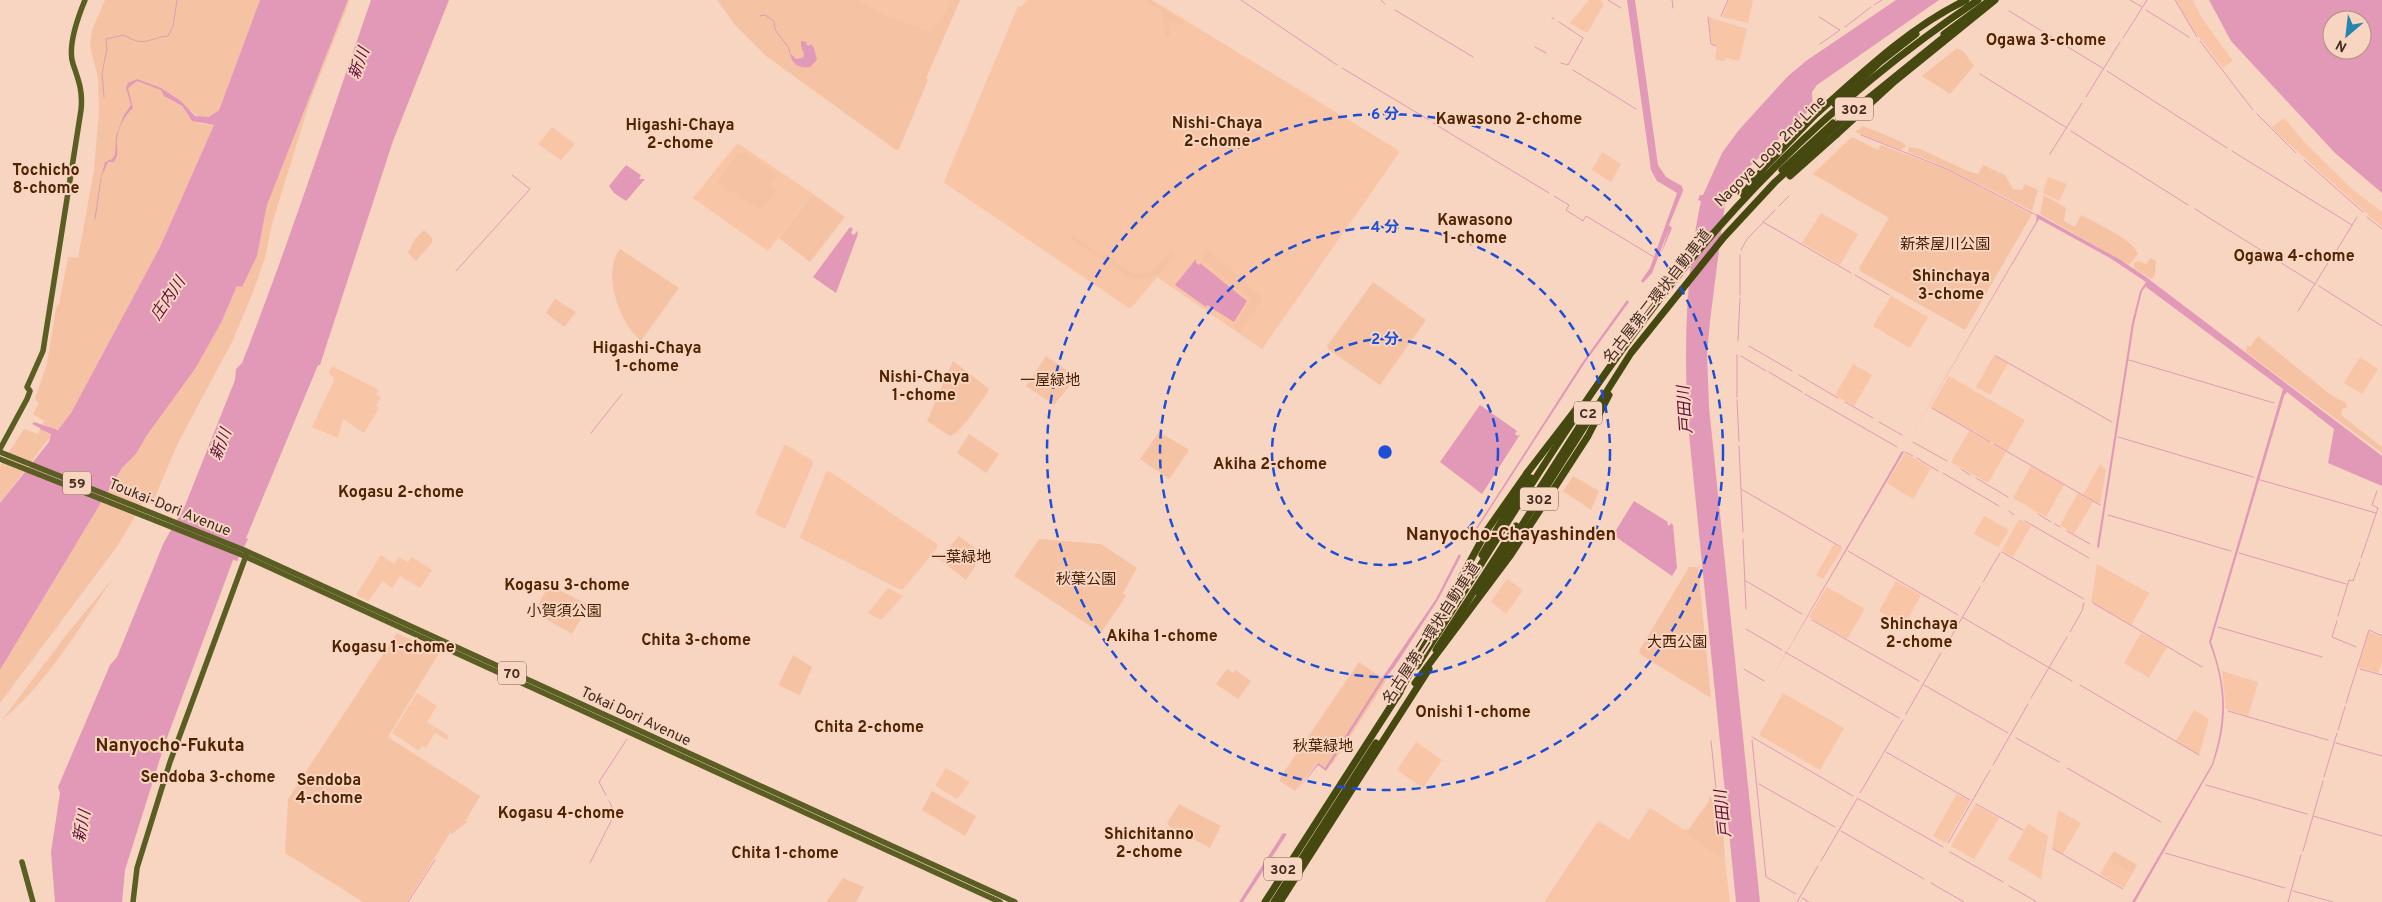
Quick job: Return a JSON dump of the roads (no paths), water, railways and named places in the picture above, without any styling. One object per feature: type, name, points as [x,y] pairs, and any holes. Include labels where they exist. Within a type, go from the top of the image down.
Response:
[{"type":"highway","points":[[1740,198],[1764,167],[1814,116],[1873,64],[1903,40],[1965,0]]},
{"type":"highway","name":"Nagoya Loop 2nd Line","points":[[1263,902],[1447,612],[1504,518],[1582,401],[1682,266],[1732,206],[1880,62],[1914,35],[1965,0]]},
{"type":"highway","name":"名古屋第二環状自動車道","points":[[1263,902],[1594,389],[1670,285],[1750,193],[1821,122],[1904,52],[1978,0]]},
{"type":"highway","name":"名古屋第二環状自動車道","points":[[1274,902],[1622,362],[1675,290],[1722,233],[1778,174],[1861,98],[1990,0]]},
{"type":"highway","points":[[1752,207],[1836,135],[1895,81],[1995,0]]},
{"type":"highway","name":"Nagoya Loop 2nd Line","points":[[1280,902],[1648,330],[1724,237],[1775,182],[1862,102],[1933,45],[2000,0]]},
{"type":"highway","points":[[1415,682],[1510,556],[1588,436],[1622,368]]},
{"type":"highway","points":[[1398,695],[1487,530],[1527,473],[1582,401]]},
{"type":"main road","points":[[0,453],[27,399],[30,391],[27,387],[43,351],[81,110],[82,90],[73,63],[73,42],[76,20],[85,0]]},
{"type":"main road","name":"Toukai-Dori Avenue","points":[[0,453],[152,517],[245,553]]},
{"type":"main road","points":[[133,902],[137,868],[170,762],[245,553]]},
{"type":"main road","name":"Tokai Dori Avenue","points":[[245,553],[1000,902]]},
{"type":"main road","name":"Tokai Dori Avenue","points":[[245,553],[1015,902]]},
{"type":"main road","points":[[22,862],[33,902]]},
{"type":"water","name":"庄内川","points":[[260,0],[348,0],[267,205],[257,256],[242,287],[237,286],[221,323],[195,369],[147,435],[136,454],[122,468],[0,670],[0,503],[49,442],[51,434],[32,424],[34,422],[58,430],[71,413],[160,247],[214,125],[192,121],[182,106],[164,96],[161,90],[137,81],[128,88],[133,108],[120,126],[117,139],[117,156],[114,162],[108,162],[101,178],[105,162],[112,159],[115,155],[116,136],[124,115],[131,105],[126,88],[128,83],[137,79],[161,88],[181,101],[195,116],[209,117],[219,110]]},
{"type":"water","name":"新川","points":[[371,0],[449,0],[393,141],[320,365],[318,365],[246,538],[248,539],[237,561],[233,560],[164,746],[125,870],[122,902],[55,902],[51,852],[60,793],[58,787],[110,665],[117,657],[164,542],[184,508],[235,380],[236,369],[242,363],[292,227]]},
{"type":"water","points":[[1627,0],[1635,0],[1658,165],[1666,177],[1682,186],[1683,191],[1669,225],[1672,228],[1661,254],[1669,229],[1652,273],[1643,283],[1641,281],[1650,268],[1677,193],[1657,181],[1651,170]]},
{"type":"water","points":[[1896,0],[1939,0],[1817,85],[1812,92],[1813,107],[1734,181],[1725,203],[1707,355],[1709,407],[1760,902],[1736,902],[1688,424],[1687,312],[1692,257],[1701,201],[1698,200],[1700,195],[1703,195],[1722,153],[1738,131],[1787,77],[1806,61]]},
{"type":"water","points":[[2209,0],[2382,0],[2382,193],[2335,153],[2231,41]]},
{"type":"water","points":[[801,41],[807,42],[806,44],[809,46],[811,44],[814,48],[817,60],[810,67],[799,66],[791,57],[790,53],[796,59],[803,58]]},
{"type":"water","points":[[626,165],[641,175],[639,179],[645,179],[626,201],[614,193],[609,186]]},
{"type":"water","points":[[2037,214],[2119,259],[2146,277],[2382,456],[2382,486],[2328,463],[2334,429],[2287,392],[2284,396],[2211,642],[2220,674],[2224,703],[2222,733],[2213,765],[2135,902],[2132,902],[2212,764],[2217,748],[2222,718],[2221,688],[2219,673],[2209,642],[2283,389],[2146,287],[2147,285],[2142,291],[2134,324],[2099,548],[2097,547],[2132,323],[2140,291],[2146,282],[2110,258],[2039,219],[1910,438],[2036,222]]},
{"type":"water","points":[[850,227],[853,229],[851,233],[854,235],[857,231],[858,234],[836,293],[813,277]]},
{"type":"water","points":[[1196,259],[1196,263],[1199,265],[1200,263],[1247,301],[1234,322],[1207,305],[1206,307],[1175,285]]},
{"type":"water","points":[[1627,300],[1629,302],[1586,361],[1472,537],[1582,363]]},
{"type":"water","points":[[1480,405],[1517,431],[1515,434],[1518,436],[1521,433],[1482,494],[1440,462]]},
{"type":"water","points":[[1902,451],[1904,452],[1770,681]]},
{"type":"water","points":[[1634,501],[1668,522],[1669,526],[1671,523],[1673,525],[1677,568],[1672,576],[1613,535]]},
{"type":"water","points":[[1459,554],[1461,556],[1438,600],[1326,771],[1318,765],[1296,792],[1318,763],[1325,768],[1382,678],[1436,599]]},
{"type":"water","points":[[1283,833],[1287,834],[1243,902],[1239,902]]},
{"type":"waterway","points":[[104,97],[102,73],[107,49],[106,39],[124,35],[142,42],[168,36],[173,26],[177,0]]},
{"type":"waterway","points":[[1241,0],[1337,65]]},
{"type":"waterway","points":[[1381,0],[1385,4]]},
{"type":"waterway","points":[[1608,0],[1621,8]]},
{"type":"waterway","points":[[1672,0],[1673,8]]},
{"type":"waterway","points":[[1721,16],[1728,0]]},
{"type":"waterway","points":[[1874,5],[1882,0]]},
{"type":"waterway","points":[[2130,0],[2142,7]]},
{"type":"waterway","points":[[2123,38],[2147,0]]},
{"type":"waterway","points":[[2175,0],[2197,37]]},
{"type":"waterway","points":[[1845,27],[1871,7]]},
{"type":"waterway","points":[[1395,10],[1473,57]]},
{"type":"waterway","points":[[2146,10],[2189,37]]},
{"type":"waterway","points":[[2009,11],[2104,69]]},
{"type":"waterway","points":[[760,16],[765,15],[774,21],[776,31],[787,45],[790,53]]},
{"type":"waterway","points":[[1708,17],[1711,44],[1716,46]]},
{"type":"waterway","points":[[1819,17],[1840,30],[1820,44]]},
{"type":"waterway","points":[[1559,22],[1583,38],[1568,65],[1561,63]]},
{"type":"waterway","points":[[2200,41],[2253,110]]},
{"type":"waterway","points":[[2086,97],[2120,42]]},
{"type":"waterway","points":[[1535,47],[1546,53]]},
{"type":"waterway","points":[[1342,68],[1429,120]]},
{"type":"waterway","points":[[1573,70],[1636,109]]},
{"type":"waterway","points":[[2107,71],[2227,148]]},
{"type":"waterway","points":[[1980,74],[2067,128]]},
{"type":"waterway","points":[[2050,154],[2082,103]]},
{"type":"waterway","points":[[2257,114],[2296,153]]},
{"type":"waterway","points":[[1433,123],[1549,193]]},
{"type":"waterway","points":[[2071,131],[2188,205]]},
{"type":"waterway","points":[[1861,135],[1947,169],[2038,216]]},
{"type":"waterway","points":[[2232,151],[2352,225]]},
{"type":"waterway","points":[[2304,160],[2363,212]]},
{"type":"waterway","points":[[456,271],[530,189],[512,175]]},
{"type":"waterway","points":[[95,219],[101,178]]},
{"type":"waterway","points":[[1554,196],[1569,205],[1566,210],[1583,221],[1586,216],[1654,257]]},
{"type":"waterway","points":[[1779,206],[1789,196]]},
{"type":"waterway","points":[[2195,209],[2315,284]]},
{"type":"waterway","points":[[1741,250],[1747,239],[1775,210]]},
{"type":"waterway","points":[[2335,253],[2357,217]]},
{"type":"waterway","points":[[2367,217],[2382,229]]},
{"type":"waterway","points":[[1763,222],[1851,273]]},
{"type":"waterway","points":[[1740,255],[1740,295]]},
{"type":"waterway","points":[[2298,311],[2331,258]]},
{"type":"waterway","points":[[1855,275],[1889,295]]},
{"type":"waterway","points":[[2319,286],[2382,326]]},
{"type":"waterway","points":[[1738,341],[1740,298]]},
{"type":"waterway","points":[[1749,346],[1792,371]]},
{"type":"waterway","points":[[1737,355],[1737,397]]},
{"type":"waterway","points":[[1741,356],[1766,371]]},
{"type":"waterway","points":[[1996,356],[2112,422]]},
{"type":"waterway","points":[[2129,360],[2274,403]]},
{"type":"waterway","points":[[1769,372],[1802,392]]},
{"type":"waterway","points":[[1799,375],[1838,398]]},
{"type":"waterway","points":[[591,433],[622,394]]},
{"type":"waterway","points":[[1805,394],[1897,447]]},
{"type":"waterway","points":[[1737,400],[1739,441]]},
{"type":"waterway","points":[[1845,402],[1873,418]]},
{"type":"waterway","points":[[1932,408],[1990,442]]},
{"type":"waterway","points":[[1879,422],[1902,435]]},
{"type":"waterway","points":[[2118,437],[2253,477]]},
{"type":"waterway","points":[[1913,442],[1947,461]]},
{"type":"waterway","points":[[1994,444],[2100,505]]},
{"type":"waterway","points":[[1739,446],[1743,532]]},
{"type":"waterway","points":[[1905,452],[1913,456]]},
{"type":"waterway","points":[[1917,458],[1938,471]]},
{"type":"waterway","points":[[1961,469],[1970,475]]},
{"type":"waterway","points":[[1943,473],[1999,506]]},
{"type":"waterway","points":[[1976,478],[2008,497]]},
{"type":"waterway","points":[[2257,479],[2376,513]]},
{"type":"waterway","points":[[1741,489],[1841,547]]},
{"type":"waterway","points":[[2361,558],[2378,508],[2372,505],[2377,491]]},
{"type":"waterway","points":[[2009,511],[2014,515]]},
{"type":"waterway","points":[[2038,514],[2051,522]]},
{"type":"waterway","points":[[2108,515],[2231,551]]},
{"type":"waterway","points":[[2025,521],[2089,558]]},
{"type":"waterway","points":[[2055,524],[2060,527]]},
{"type":"waterway","points":[[2067,531],[2090,544]]},
{"type":"waterway","points":[[1743,539],[1746,609]]},
{"type":"waterway","points":[[1848,551],[1958,615]]},
{"type":"waterway","points":[[2002,552],[2084,599]]},
{"type":"waterway","points":[[1983,582],[2000,553]]},
{"type":"waterway","points":[[2239,553],[2346,584]]},
{"type":"waterway","points":[[2338,616],[2349,580],[2353,581],[2360,562]]},
{"type":"waterway","points":[[1746,581],[1802,614]]},
{"type":"waterway","points":[[1944,649],[1980,587]]},
{"type":"waterway","points":[[2070,632],[2082,611],[2084,603]]},
{"type":"waterway","points":[[2093,603],[2202,667]]},
{"type":"waterway","points":[[1962,617],[2072,681]]},
{"type":"waterway","points":[[1812,620],[1919,681]]},
{"type":"waterway","points":[[2337,621],[2332,637],[2356,647]]},
{"type":"waterway","points":[[2218,627],[2322,657]]},
{"type":"waterway","points":[[1746,629],[1782,650]]},
{"type":"waterway","points":[[2346,703],[2369,630],[2382,636]]},
{"type":"waterway","points":[[2031,698],[2067,637]]},
{"type":"waterway","points":[[1785,652],[1899,718]]},
{"type":"waterway","points":[[1906,714],[1941,653]]},
{"type":"waterway","points":[[1744,669],[1764,681]]},
{"type":"waterway","points":[[2360,669],[2382,675]]},
{"type":"waterway","points":[[1924,685],[2008,733]]},
{"type":"waterway","points":[[2080,685],[2199,755]]},
{"type":"waterway","points":[[1993,765],[2028,704]]},
{"type":"waterway","points":[[2338,730],[2345,707]]},
{"type":"waterway","points":[[2228,711],[2328,740]]},
{"type":"waterway","points":[[1860,793],[1903,720]]},
{"type":"waterway","points":[[2324,777],[2337,733]]},
{"type":"waterway","points":[[1752,737],[1853,796]]},
{"type":"waterway","points":[[2016,738],[2059,762]]},
{"type":"waterway","points":[[606,795],[599,782],[627,739]]},
{"type":"waterway","points":[[1752,740],[1766,877],[1796,894]]},
{"type":"waterway","name":"戸田川","points":[[1711,741],[1717,798]]},
{"type":"waterway","points":[[2336,743],[2382,756]]},
{"type":"waterway","points":[[1886,752],[1970,800]]},
{"type":"waterway","points":[[2067,768],[2161,822]]},
{"type":"waterway","points":[[1948,843],[1990,770]]},
{"type":"waterway","points":[[2303,851],[2323,781]]},
{"type":"waterway","points":[[1759,784],[1835,827]]},
{"type":"waterway","points":[[2206,785],[2307,814]]},
{"type":"waterway","points":[[1857,798],[1943,847]]},
{"type":"waterway","points":[[1821,861],[1857,799]]},
{"type":"waterway","points":[[609,801],[614,811]]},
{"type":"waterway","points":[[1976,804],[2023,830]]},
{"type":"waterway","points":[[590,863],[614,815]]},
{"type":"waterway","points":[[2313,816],[2382,836]]},
{"type":"waterway","points":[[1841,831],[1924,879]]},
{"type":"waterway","points":[[2053,849],[2123,889]]},
{"type":"waterway","points":[[1950,852],[2003,882]]},
{"type":"waterway","points":[[2165,853],[2285,888]]},
{"type":"waterway","points":[[2288,902],[2301,855]]},
{"type":"waterway","points":[[408,902],[435,860]]},
{"type":"waterway","points":[[1797,902],[1818,866]]},
{"type":"waterway","points":[[1931,883],[1964,902]]},
{"type":"waterway","points":[[2009,886],[2037,902]]},
{"type":"waterway","points":[[2293,891],[2333,902]]},
{"type":"waterway","points":[[1802,898],[1809,902]]},
{"type":"district","name":"Ogawa 3-chome","points":[[2046,39]]},
{"type":"district","name":"Kawasono 2-chome","points":[[1509,118]]},
{"type":"district","name":"Nishi-Chaya 2-chome","points":[[1217,131]]},
{"type":"district","name":"Higashi-Chaya 2-chome","points":[[680,133]]},
{"type":"district","name":"Tochicho 8-chome","points":[[46,178]]},
{"type":"district","name":"Kawasono 1-chome","points":[[1475,228]]},
{"type":"district","name":"Ogawa 4-chome","points":[[2294,255]]},
{"type":"district","name":"Shinchaya 3-chome","points":[[1951,284]]},
{"type":"district","name":"Higashi-Chaya 1-chome","points":[[647,356]]},
{"type":"district","name":"Nishi-Chaya 1-chome","points":[[924,385]]},
{"type":"district","name":"Akiha 2-chome","points":[[1270,463]]},
{"type":"district","name":"Kogasu 2-chome","points":[[401,491]]},
{"type":"district","name":"Nanyocho-Chayashinden","points":[[1511,534]]},
{"type":"district","name":"Kogasu 3-chome","points":[[567,584]]},
{"type":"district","name":"Shinchaya 2-chome","points":[[1919,632]]},
{"type":"district","name":"Akiha 1-chome","points":[[1162,635]]},
{"type":"district","name":"Chita 3-chome","points":[[696,639]]},
{"type":"district","name":"Kogasu 1-chome","points":[[393,646]]},
{"type":"district","name":"Onishi 1-chome","points":[[1473,711]]},
{"type":"district","name":"Chita 2-chome","points":[[869,726]]},
{"type":"district","name":"Nanyocho-Fukuta","points":[[170,745]]},
{"type":"district","name":"Sendoba 3-chome","points":[[208,776]]},
{"type":"district","name":"Sendoba 4-chome","points":[[329,788]]},
{"type":"district","name":"Kogasu 4-chome","points":[[561,812]]},
{"type":"district","name":"Shichitanno 2-chome","points":[[1149,842]]},
{"type":"district","name":"Chita 1-chome","points":[[785,852]]},
{"type":"park label","name":"新茶屋川公園","points":[[1945,244]]},
{"type":"park label","name":"一屋緑地","points":[[1050,380]]},
{"type":"park label","name":"一葉緑地","points":[[961,557]]},
{"type":"park label","name":"秋葉公園","points":[[1086,579]]},
{"type":"park label","name":"小賀須公園","points":[[564,611]]},
{"type":"park label","name":"大西公園","points":[[1677,642]]},
{"type":"park label","name":"秋葉緑地","points":[[1323,746]]}]
